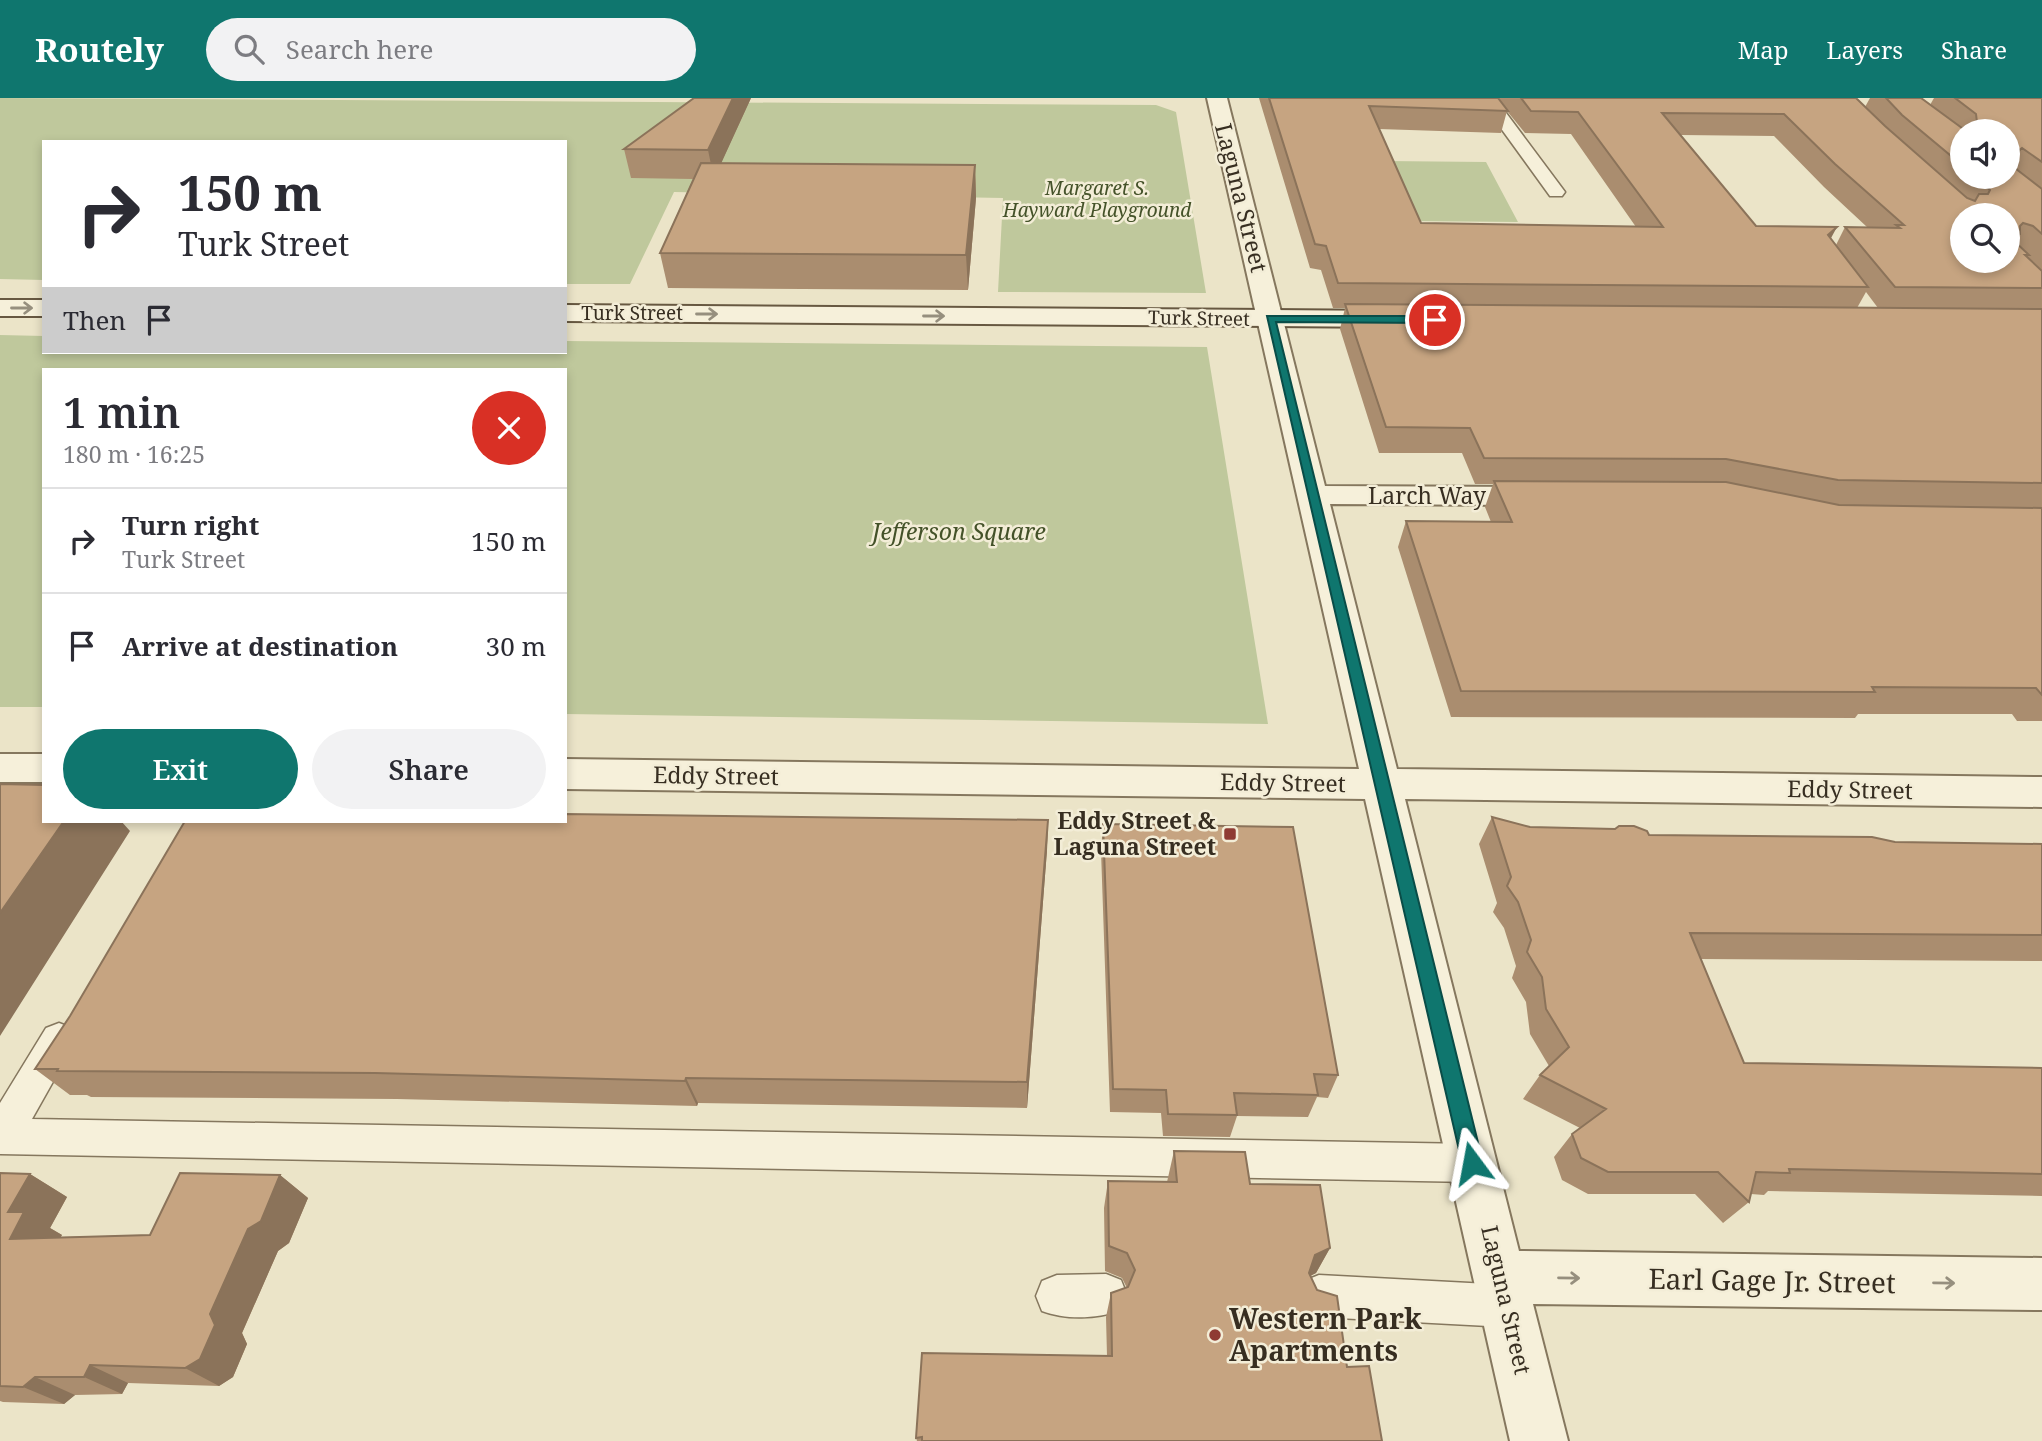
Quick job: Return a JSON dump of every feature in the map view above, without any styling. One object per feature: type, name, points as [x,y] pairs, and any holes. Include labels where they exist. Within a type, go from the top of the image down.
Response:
[{"type":"street","name":"Laguna Street","points":[[1217,98],[1539,1441]]},
{"type":"street","points":[[0,308],[42,309]]},
{"type":"street","name":"Turk Street","points":[[567,313],[1421,319]]},
{"type":"street","name":"Larch Way","points":[[1313,495],[1572,496]]},
{"type":"street","name":"Eddy Street","points":[[567,774],[2042,792]]},
{"type":"street","name":"Earl Gage Jr. Street","points":[[1504,1291],[2042,1284]]},
{"type":"lane","points":[[1487,98],[1556,192]]},
{"type":"lane","points":[[73,1016],[1,1136],[1472,1163]]},
{"type":"lane","points":[[1319,1296],[1504,1291]]},
{"type":"lane","points":[[1057,1296],[1106,1295]]},
{"type":"green space","name":"Margaret S. Hayward Playground","points":[[0,98],[1156,105],[1176,112],[1206,293],[998,292],[1003,198],[674,192],[630,284],[567,284],[567,140],[42,140],[42,280],[0,279]]},
{"type":"green space","points":[[1384,161],[1486,162],[1518,222],[1409,221]]},
{"type":"green space","name":"Jefferson Square","points":[[0,335],[42,336],[42,354],[567,354],[567,341],[1207,347],[1268,724],[567,714],[567,368],[42,368],[42,707],[0,707]]},
{"type":"building","points":[[694,98],[733,98],[708,150],[624,149]]},
{"type":"building","points":[[1269,98],[1498,98],[1508,111],[1369,106],[1421,223],[1663,227],[1578,112],[1531,111],[1521,98],[1856,98],[1950,183],[1950,189],[1957,189],[1967,198],[1975,201],[1979,194],[1988,194],[1989,189],[2020,189],[2020,172],[2042,189],[2042,234],[2033,226],[2023,223],[2020,226],[2020,203],[1950,203],[1950,273],[2020,273],[2020,246],[2042,271],[2042,288],[1895,287],[1845,227],[1900,228],[1896,225],[1904,225],[1784,114],[1662,113],[1756,226],[1837,227],[1828,235],[1868,287],[1338,283],[1326,246],[1315,244]]},
{"type":"building","points":[[1886,98],[1921,98],[1950,119],[1950,155]]},
{"type":"building","points":[[1955,98],[2042,98],[2042,162],[2022,148],[2020,150],[2020,119],[1977,119],[1976,114]]},
{"type":"building","points":[[701,163],[975,165],[966,255],[660,253]]},
{"type":"building","points":[[1345,304],[2042,309],[2042,483],[1838,480],[1726,459],[1484,458],[1470,428],[1386,427]]},
{"type":"building","points":[[1494,481],[1726,482],[1839,505],[2042,508],[2042,695],[2036,688],[1872,687],[1875,692],[1461,691],[1406,521],[1512,522]]},
{"type":"building","points":[[0,784],[42,785],[42,823],[63,823],[0,913]]},
{"type":"building","points":[[567,814],[1048,820],[1027,1082],[686,1078],[685,1081],[375,1073],[35,1069],[70,1016],[184,823],[567,823]]},
{"type":"building","points":[[1492,817],[1530,827],[1615,829],[1619,826],[1634,826],[1647,831],[1649,835],[1872,837],[1895,842],[2042,844],[2042,935],[1690,933],[1744,1063],[2042,1068],[2042,1174],[1789,1169],[1790,1173],[1756,1172],[1749,1202],[1718,1172],[1608,1172],[1581,1158],[1572,1134],[1606,1109],[1540,1075],[1569,1047],[1546,1009],[1542,977],[1527,952],[1531,940],[1518,902],[1507,886],[1511,877]]},
{"type":"building","points":[[1103,824],[1293,827],[1338,1075],[1314,1074],[1318,1095],[1234,1093],[1237,1115],[1168,1114],[1166,1090],[1113,1089]]},
{"type":"building","name":"Western Park Apartments","points":[[1174,1151],[1245,1152],[1250,1184],[1320,1185],[1330,1248],[1315,1255],[1309,1273],[1317,1290],[1337,1296],[1347,1367],[1369,1366],[1382,1441],[922,1441],[922,1437],[916,1438],[922,1353],[1112,1356],[1111,1293],[1128,1287],[1135,1270],[1127,1253],[1109,1246],[1108,1181],[1177,1182]]},
{"type":"building","points":[[0,1173],[30,1174],[8,1212],[24,1212],[10,1239],[150,1235],[180,1173],[280,1175],[261,1221],[248,1229],[210,1314],[215,1325],[200,1359],[185,1368],[90,1365],[84,1377],[35,1377],[23,1387],[0,1386]]},
{"type":"place","name":"Eddy Street & Laguna Street","points":[[1230,834]]},
{"type":"place","name":"Western Park Apartments","points":[[1215,1335]]},
{"type":"route","points":[[1435,320],[1270,318],[1472,1163]]}]
